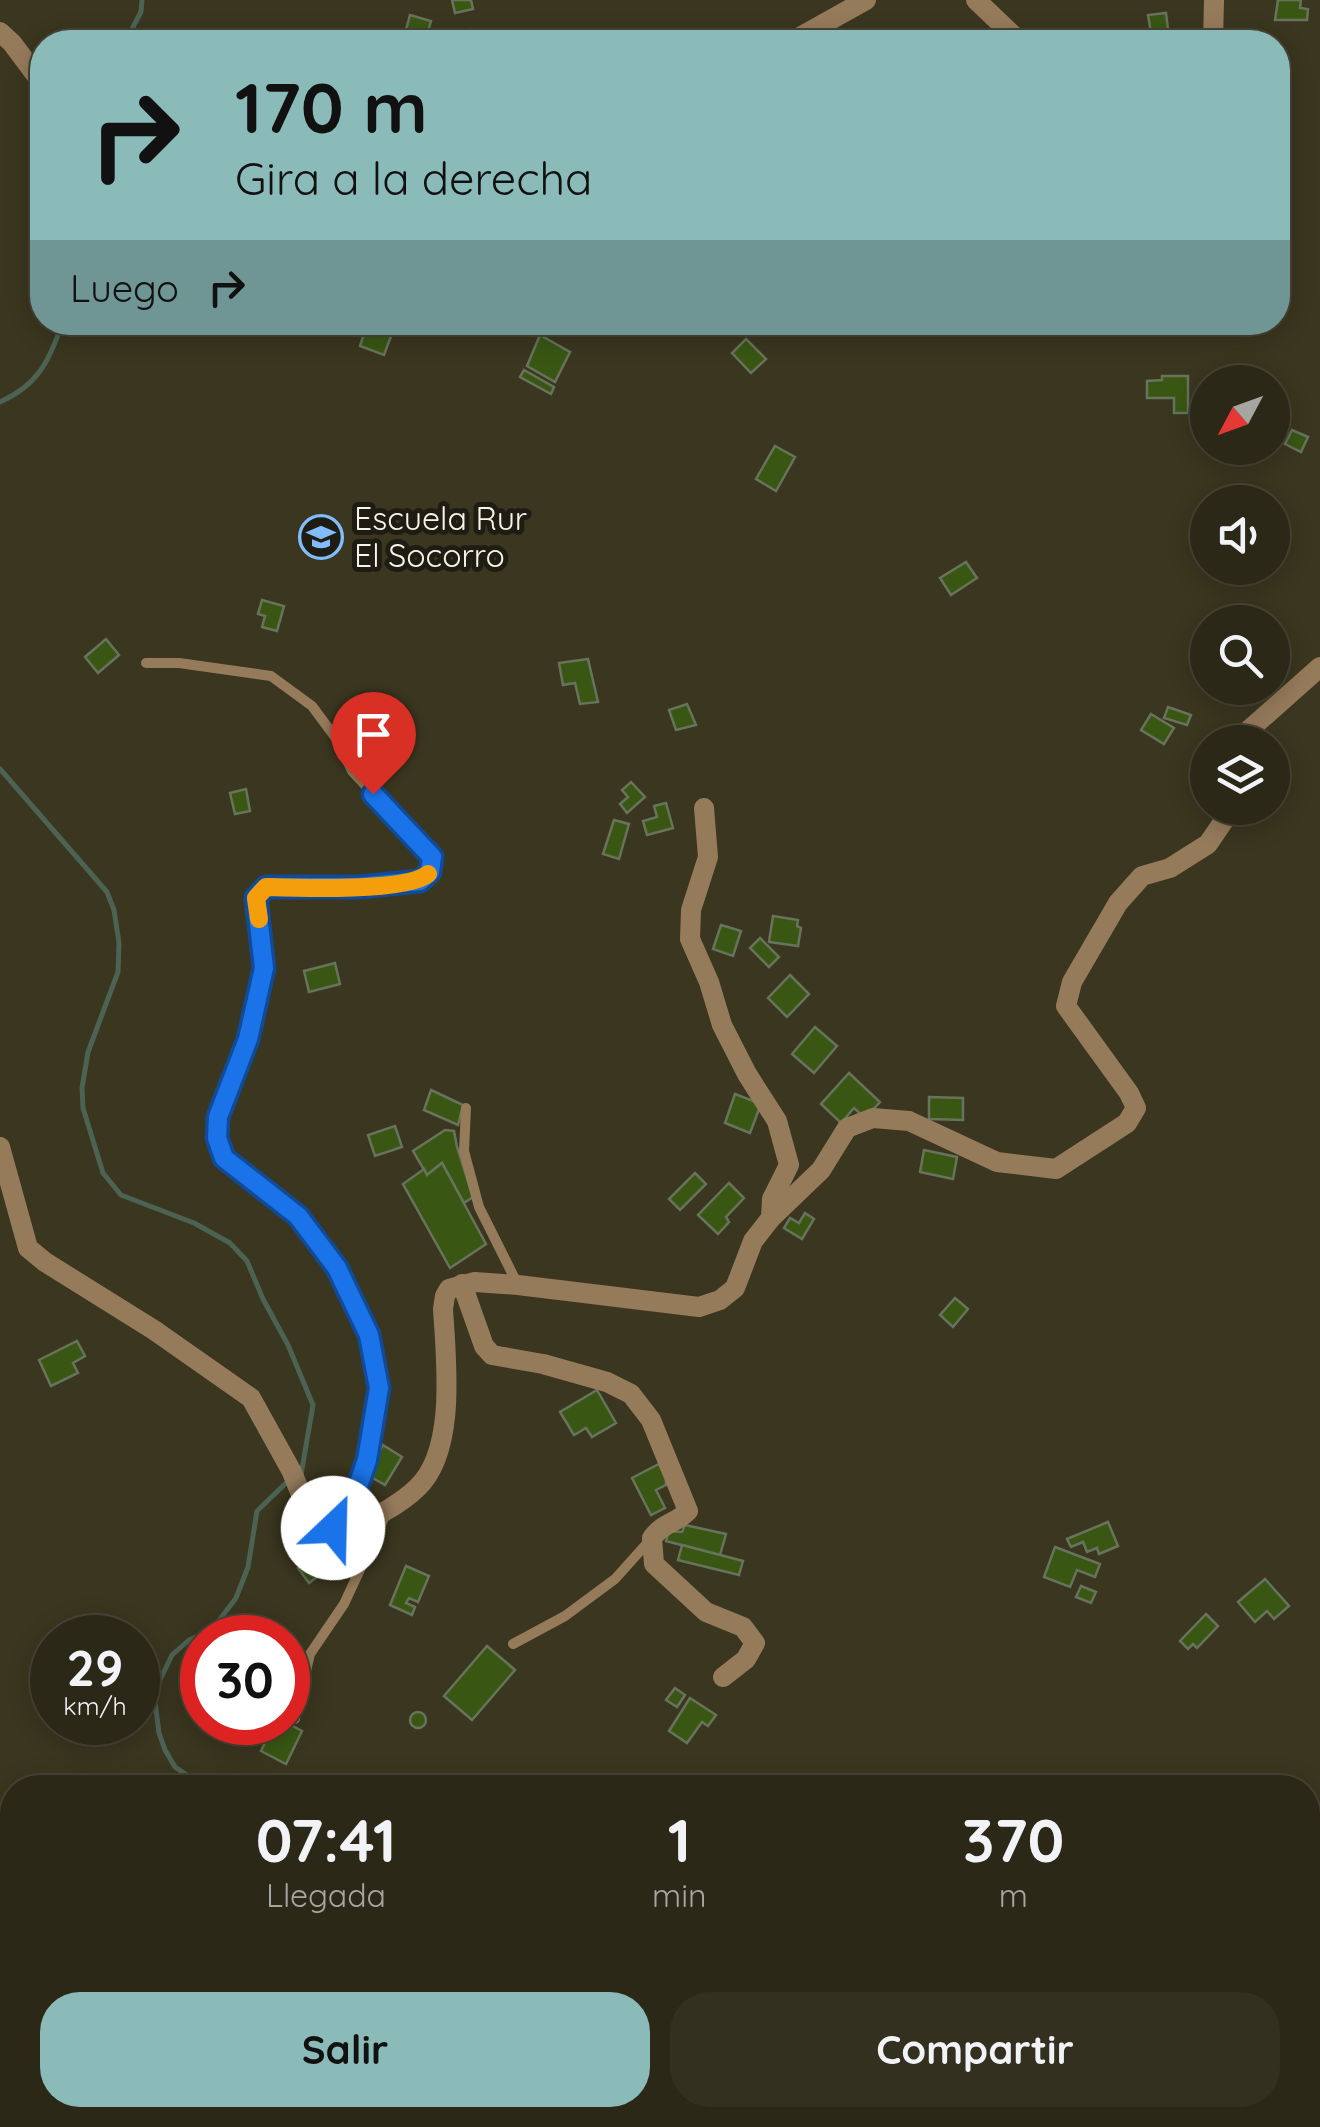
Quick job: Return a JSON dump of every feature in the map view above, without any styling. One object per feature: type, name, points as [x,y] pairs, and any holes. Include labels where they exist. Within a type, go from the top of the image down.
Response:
[{"type":"street","points":[[812,30],[866,0]]},
{"type":"street","points":[[976,0],[1007,30]]},
{"type":"street","points":[[1214,0],[1214,30]]},
{"type":"street","points":[[0,32],[30,66]]},
{"type":"street","points":[[1255,725],[1320,667]]},
{"type":"street","points":[[704,808],[708,857],[691,910],[690,940],[709,982],[722,1026],[776,1121],[789,1165],[772,1199],[771,1218]]},
{"type":"street","points":[[0,1147],[28,1248],[251,1398],[302,1497],[321,1521],[344,1532],[388,1509],[420,1486],[435,1464],[447,1402],[445,1296],[449,1289],[474,1282],[518,1285],[699,1307],[720,1300],[735,1288],[753,1240],[821,1170],[847,1128],[873,1118],[909,1121],[997,1162],[1056,1168],[1127,1124],[1136,1108],[1129,1093],[1066,1006],[1072,982],[1118,903],[1142,876],[1170,868],[1208,844],[1221,825]]},
{"type":"street","points":[[462,1284],[484,1346],[492,1355],[607,1382],[631,1394],[651,1420],[688,1511],[680,1519],[661,1526],[652,1538],[654,1564],[706,1612],[742,1626],[755,1643],[746,1659],[723,1678]]},
{"type":"lane","points":[[146,663],[179,662],[271,676],[312,706],[338,741],[352,771],[432,857],[430,872],[420,881],[358,887],[266,887],[256,898],[264,968],[248,1039],[218,1117],[217,1138],[224,1158],[298,1216],[337,1268],[369,1335],[379,1388],[367,1460],[358,1486],[321,1521]]},
{"type":"lane","points":[[466,1108],[464,1151],[479,1207],[518,1285]]},
{"type":"lane","points":[[310,1654],[344,1604],[388,1509]]},
{"type":"lane","points":[[513,1644],[565,1616],[615,1579],[652,1538]]},
{"type":"building","points":[[452,0],[471,0],[473,9],[455,13]]},
{"type":"building","points":[[1278,0],[1301,0],[1300,8],[1308,9],[1307,20],[1275,20]]},
{"type":"building","points":[[1166,13],[1168,30],[1150,30],[1148,15]]},
{"type":"building","points":[[410,15],[431,21],[428,30],[406,30]]},
{"type":"building","points":[[364,335],[392,335],[384,355],[360,346]]},
{"type":"building","points":[[540,335],[570,352],[555,382],[527,366]]},
{"type":"building","points":[[746,339],[766,359],[751,373],[732,353]]},
{"type":"building","points":[[524,370],[554,387],[551,394],[520,377]]},
{"type":"building","points":[[1162,376],[1188,376],[1188,413],[1174,413],[1174,398],[1147,398],[1147,381],[1162,380]]},
{"type":"building","points":[[1292,430],[1308,437],[1301,452],[1290,446]]},
{"type":"building","points":[[775,446],[795,457],[776,491],[756,479]]},
{"type":"building","points":[[966,562],[977,578],[951,595],[940,578]]},
{"type":"building","points":[[262,600],[284,606],[277,631],[262,627],[265,616],[258,614]]},
{"type":"building","points":[[106,639],[119,655],[98,673],[85,657]]},
{"type":"building","points":[[588,659],[598,702],[580,704],[575,683],[563,685],[559,663]]},
{"type":"building","points":[[687,704],[696,725],[676,730],[669,710]]},
{"type":"building","points":[[1168,707],[1191,715],[1187,725],[1164,718]]},
{"type":"building","points":[[1151,714],[1174,728],[1164,744],[1141,730]]},
{"type":"building","points":[[631,782],[645,797],[627,813],[620,804],[628,797],[622,790]]},
{"type":"building","points":[[246,789],[250,811],[235,814],[230,793]]},
{"type":"building","points":[[666,803],[673,828],[647,835],[643,821],[657,817],[654,806]]},
{"type":"building","points":[[614,820],[629,824],[619,859],[603,854]]},
{"type":"building","points":[[773,916],[798,920],[798,946],[769,942]]},
{"type":"building","points":[[721,925],[741,931],[733,956],[713,949]]},
{"type":"building","points":[[760,938],[779,957],[769,967],[750,948]]},
{"type":"building","points":[[335,963],[340,984],[309,992],[304,971]]},
{"type":"building","points":[[790,975],[809,994],[787,1017],[768,998]]},
{"type":"building","points":[[815,1027],[837,1046],[814,1073],[792,1054]]},
{"type":"building","points":[[849,1073],[880,1102],[865,1118],[854,1108],[841,1123],[821,1104]]},
{"type":"building","points":[[431,1090],[463,1105],[458,1125],[424,1110]]},
{"type":"building","points":[[735,1094],[761,1104],[750,1133],[725,1123]]},
{"type":"building","points":[[929,1097],[963,1098],[963,1120],[929,1119]]},
{"type":"building","points":[[395,1126],[402,1147],[375,1156],[368,1135]]},
{"type":"building","points":[[445,1130],[454,1131],[473,1197],[464,1203],[442,1163],[427,1175],[413,1151]]},
{"type":"building","points":[[924,1150],[957,1157],[953,1179],[920,1172]]},
{"type":"building","points":[[442,1163],[486,1244],[450,1268],[403,1184],[424,1169],[427,1175]]},
{"type":"building","points":[[695,1173],[706,1184],[680,1210],[669,1199]]},
{"type":"building","points":[[729,1183],[744,1198],[726,1217],[729,1222],[718,1234],[698,1215]]},
{"type":"building","points":[[805,1213],[814,1219],[802,1239],[784,1228],[790,1218],[799,1223]]},
{"type":"building","points":[[955,1298],[968,1309],[953,1327],[940,1315]]},
{"type":"building","points":[[77,1341],[85,1356],[73,1363],[78,1373],[51,1386],[39,1360]]},
{"type":"building","points":[[597,1390],[616,1423],[592,1437],[586,1428],[574,1435],[560,1412]]},
{"type":"building","points":[[383,1445],[402,1457],[385,1485],[366,1474]]},
{"type":"building","points":[[659,1464],[666,1485],[656,1490],[665,1508],[651,1515],[632,1478]]},
{"type":"building","points":[[1108,1522],[1118,1546],[1099,1554],[1097,1548],[1087,1552],[1083,1542],[1071,1547],[1067,1539]]},
{"type":"building","points":[[685,1525],[726,1534],[720,1555],[666,1541],[669,1531],[682,1532]]},
{"type":"building","points":[[304,1528],[307,1540],[293,1543],[291,1530]]},
{"type":"building","points":[[339,1538],[349,1553],[309,1583],[298,1568]]},
{"type":"building","points":[[682,1545],[743,1561],[739,1575],[678,1560]]},
{"type":"building","points":[[1055,1547],[1100,1564],[1095,1577],[1077,1570],[1070,1587],[1044,1577]]},
{"type":"building","points":[[406,1566],[429,1576],[418,1602],[409,1598],[406,1603],[415,1607],[412,1615],[390,1605]]},
{"type":"building","points":[[1265,1579],[1289,1606],[1274,1619],[1267,1611],[1255,1622],[1238,1602]]},
{"type":"building","points":[[1081,1586],[1096,1592],[1091,1603],[1076,1597]]},
{"type":"building","points":[[1206,1614],[1218,1626],[1197,1648],[1193,1644],[1188,1649],[1180,1641]]},
{"type":"building","points":[[487,1646],[515,1670],[472,1720],[444,1696]]},
{"type":"building","points":[[675,1688],[685,1695],[677,1707],[666,1700]]},
{"type":"building","points":[[690,1698],[716,1715],[708,1726],[702,1722],[687,1743],[669,1731]]},
{"type":"building","points":[[418,1712],[426,1720],[418,1728],[410,1720]]},
{"type":"building","points":[[264,1745],[295,1745],[286,1764],[261,1751]]},
{"type":"waterway","points":[[131,30],[141,12],[142,0]]},
{"type":"waterway","points":[[0,402],[34,379],[58,335]]},
{"type":"waterway","points":[[0,769],[107,892],[114,910],[118,972],[88,1052],[82,1088],[83,1108],[103,1173],[121,1195],[194,1223],[230,1243],[247,1261],[313,1405],[301,1475]]},
{"type":"waterway","points":[[187,1775],[175,1767],[159,1733],[155,1702],[159,1682],[172,1655],[217,1623],[236,1598],[248,1567],[257,1511],[286,1483]]},
{"type":"slow traffic","points":[[259,919],[256,898],[266,887],[358,887],[420,881],[428,874]]},
{"type":"place","name":"Escuela Rur El Socorro","points":[[321,537]]},
{"type":"route","points":[[333,1528],[321,1521],[358,1486],[367,1460],[379,1388],[369,1335],[337,1268],[298,1216],[224,1158],[217,1138],[218,1117],[248,1039],[264,968],[256,898],[266,887],[358,887],[420,881],[430,872],[432,857],[373,794]]}]
